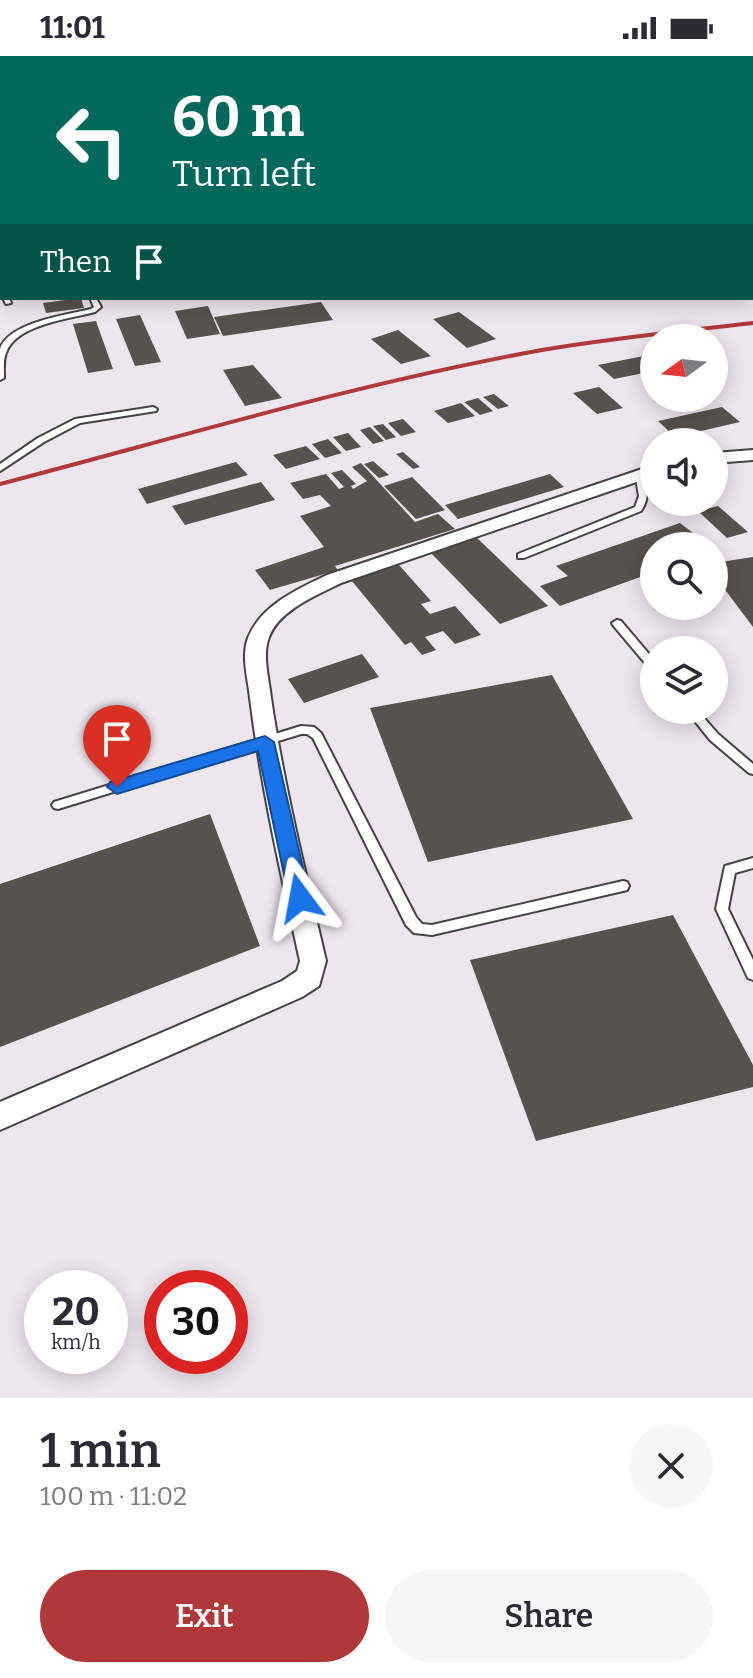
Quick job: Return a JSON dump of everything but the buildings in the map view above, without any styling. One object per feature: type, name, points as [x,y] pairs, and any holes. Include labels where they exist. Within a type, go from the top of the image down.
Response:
[{"type":"street","points":[[728,457],[753,455]]},
{"type":"street","points":[[0,1116],[292,989],[309,978],[313,961],[265,742],[256,658],[258,636],[273,618],[334,579],[640,474]]},
{"type":"lane","points":[[0,378],[1,354],[8,342],[29,328],[93,311],[98,307],[94,300]]},
{"type":"lane","points":[[0,468],[41,440],[78,421],[153,409]]},
{"type":"lane","points":[[521,556],[640,506]]},
{"type":"lane","points":[[617,623],[640,650]]},
{"type":"lane","points":[[703,724],[753,770]]},
{"type":"lane","points":[[58,805],[301,730],[310,730],[317,736],[411,921],[419,929],[432,930],[623,886]]},
{"type":"lane","points":[[753,863],[729,869],[722,909],[753,974]]},
{"type":"shaded area","points":[[0,300],[753,300],[753,1398],[0,1398]]},
{"type":"railway","points":[[0,484],[270,412],[474,363],[595,342],[753,323]]},
{"type":"route","points":[[117,787],[265,742],[300,898]]}]
